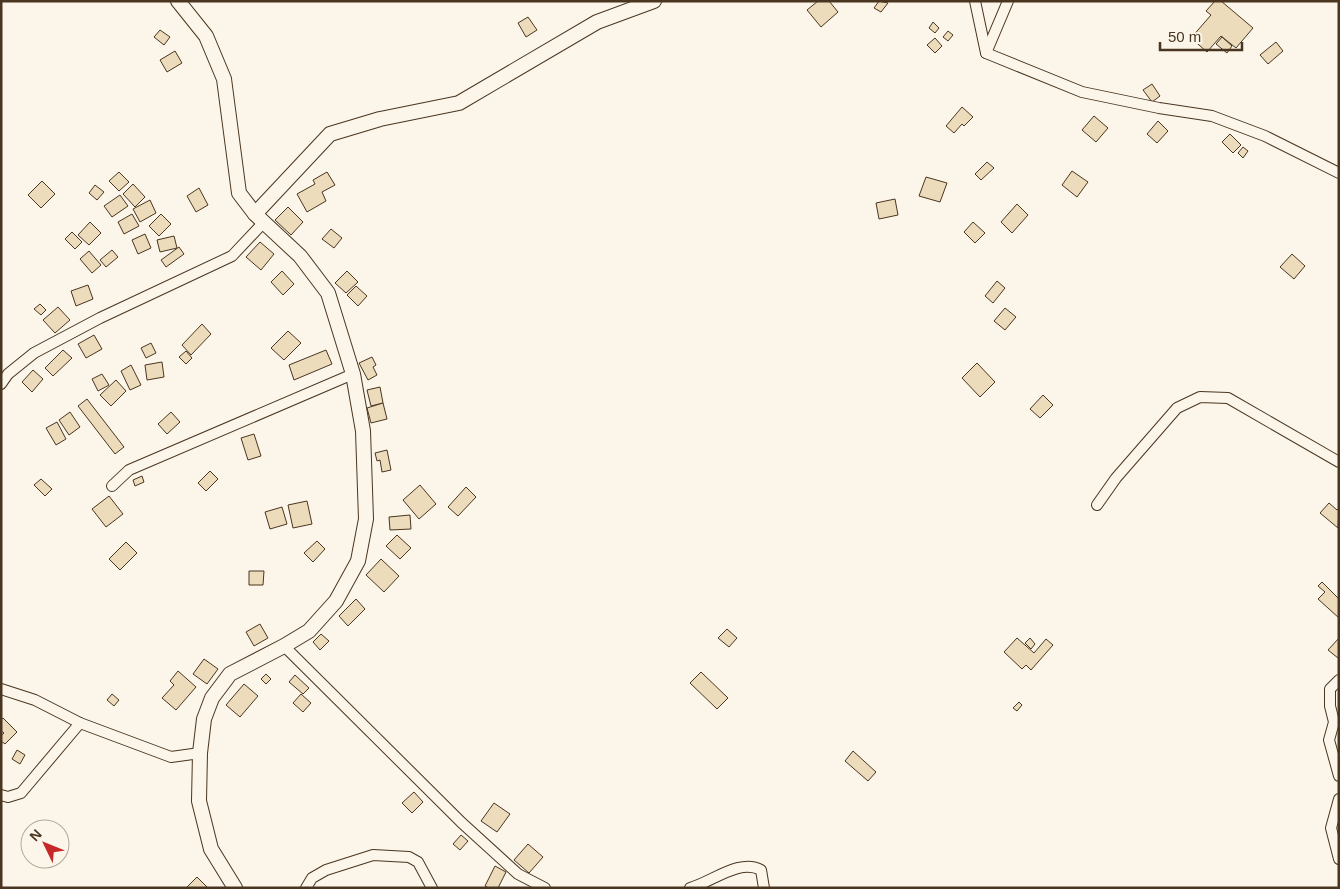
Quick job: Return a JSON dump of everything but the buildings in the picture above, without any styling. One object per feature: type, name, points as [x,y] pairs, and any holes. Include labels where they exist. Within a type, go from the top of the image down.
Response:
[{"type":"main road","points":[[178,1],[206,36],[224,79],[240,193],[259,218],[300,256],[328,293],[353,374],[363,430],[366,519],[358,561],[336,601],[308,631],[284,646],[230,674],[212,698],[204,720],[200,753],[200,801],[211,849],[235,888]]},
{"type":"main road","points":[[259,218],[330,134],[380,119],[459,103],[597,22],[654,1]]},
{"type":"street","points":[[975,1],[986,53]]},
{"type":"street","points":[[986,53],[1008,1]]},
{"type":"street","points":[[986,53],[1082,92],[1159,108],[1212,116],[1265,136],[1339,173]]},
{"type":"street","points":[[1,384],[8,374],[34,353],[100,318],[232,256],[259,218]]},
{"type":"street","points":[[112,486],[129,470],[353,374]]},
{"type":"street","points":[[1097,505],[1116,478],[1177,408],[1200,397],[1228,398],[1339,462]]},
{"type":"street","points":[[284,646],[462,822],[518,874],[545,888]]},
{"type":"street","points":[[1339,680],[1330,689],[1330,706],[1334,722],[1329,740],[1339,776]]},
{"type":"street","points":[[1,689],[34,700],[80,724],[171,757],[200,753]]},
{"type":"street","points":[[1,795],[8,797],[21,793],[80,724]]},
{"type":"street","points":[[1339,799],[1331,828],[1339,859]]},
{"type":"street","points":[[306,888],[312,878],[326,870],[373,855],[409,857],[418,862],[432,888]]},
{"type":"street","points":[[690,888],[702,885],[739,867],[754,866],[761,870],[764,888]]}]
